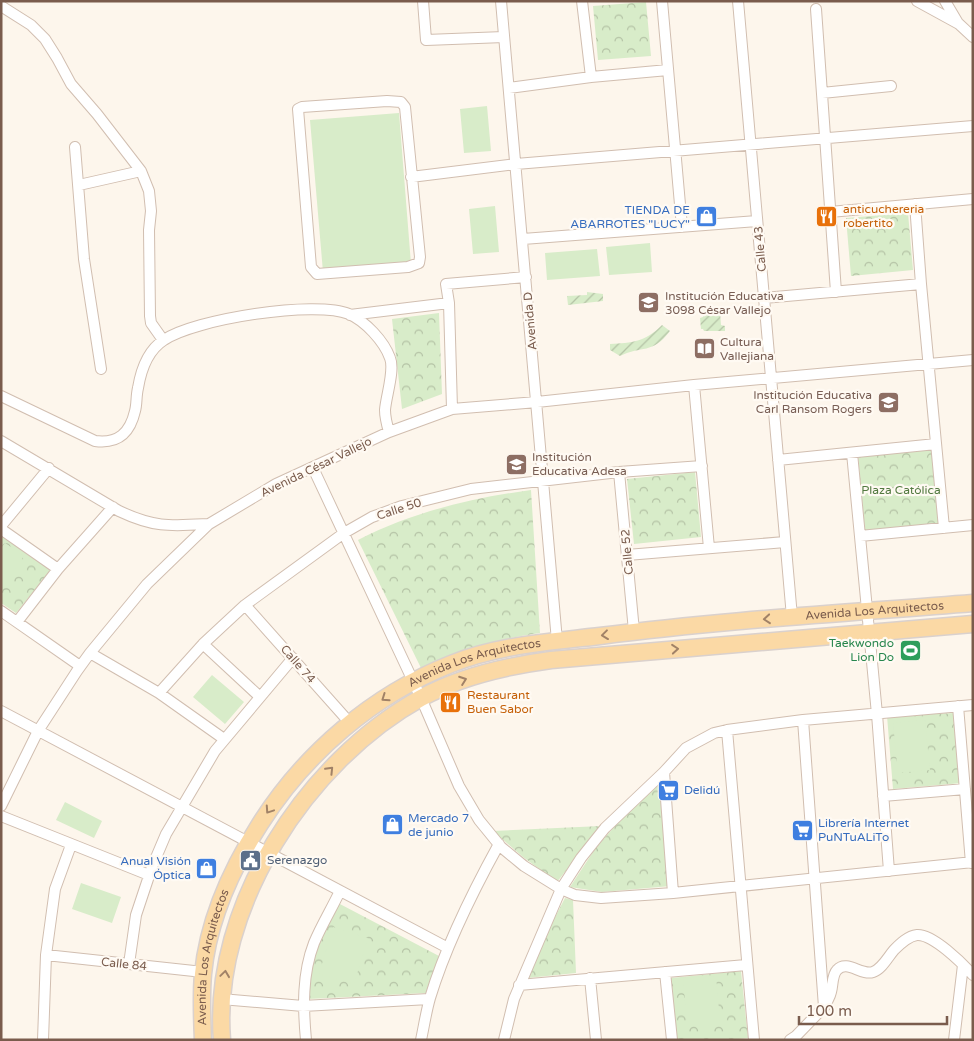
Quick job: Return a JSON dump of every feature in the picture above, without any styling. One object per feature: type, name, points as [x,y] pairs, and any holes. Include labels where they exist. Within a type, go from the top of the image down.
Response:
[{"type":"main road","name":"Avenida Los Arquitectos","points":[[203,1040],[203,972],[213,927],[223,897],[249,841],[270,807],[322,747],[350,723],[394,692],[439,668],[477,655],[526,644],[634,631],[973,603]]},
{"type":"main road","name":"Avenida Los Arquitectos","points":[[222,1040],[221,999],[227,958],[237,922],[269,853],[290,820],[318,783],[355,744],[393,714],[458,681],[512,665],[531,662],[973,624]]},
{"type":"street","points":[[423,1],[426,40],[504,37]]},
{"type":"street","name":"Avenida D","points":[[501,1],[557,641]]},
{"type":"street","points":[[582,1],[591,77]]},
{"type":"street","points":[[662,1],[682,227]]},
{"type":"street","name":"Calle 43","points":[[738,1],[792,617]]},
{"type":"street","points":[[917,1],[959,24],[973,37]]},
{"type":"street","points":[[945,1],[959,24]]},
{"type":"street","points":[[1,6],[30,25],[45,39],[58,58],[71,84],[97,114],[140,171],[149,191],[151,211],[149,230],[150,316],[151,323],[164,340]]},
{"type":"street","points":[[816,9],[836,292]]},
{"type":"street","points":[[509,88],[591,77],[668,70]]},
{"type":"street","points":[[822,93],[891,86]]},
{"type":"street","points":[[388,100],[401,102],[405,107],[411,176],[419,262],[408,267],[399,268],[317,274],[313,271],[310,267],[298,109],[300,107],[388,100]]},
{"type":"street","points":[[411,176],[516,164],[973,126]]},
{"type":"street","points":[[75,147],[84,259],[101,369]]},
{"type":"street","points":[[79,185],[140,171]]},
{"type":"street","points":[[830,212],[973,199]]},
{"type":"street","points":[[915,204],[944,528]]},
{"type":"street","points":[[523,239],[757,220]]},
{"type":"street","points":[[452,408],[449,303],[446,284],[526,277]]},
{"type":"street","points":[[764,298],[921,284]]},
{"type":"street","points":[[350,315],[449,303]]},
{"type":"street","points":[[1,396],[95,441],[106,442],[115,440],[126,432],[136,410],[138,390],[146,360],[164,340],[185,329],[237,316],[305,310],[338,311],[350,315],[365,325],[378,339],[391,359],[385,412],[389,432]]},
{"type":"street","name":"Avenida César Vallejo","points":[[1,806],[38,731],[80,666],[147,584],[210,524],[276,484],[389,432],[452,408],[537,402],[694,385],[973,360]]},
{"type":"street","points":[[694,385],[709,548]]},
{"type":"street","points":[[1,441],[134,518],[156,525],[210,524]]},
{"type":"street","points":[[778,460],[936,444]]},
{"type":"street","points":[[852,453],[868,611],[889,871]]},
{"type":"street","name":"Calle 50","points":[[159,693],[203,644],[245,604],[344,533],[372,517],[402,506],[471,489],[619,472],[702,466]]},
{"type":"street","points":[[49,468],[1,528],[58,569]]},
{"type":"street","points":[[313,468],[422,698],[459,786],[479,820],[499,844],[524,866],[561,889],[575,895],[601,898],[673,893],[972,862],[958,706]]},
{"type":"street","name":"Calle 52","points":[[619,472],[634,631]]},
{"type":"street","points":[[17,622],[58,569],[113,507]]},
{"type":"street","points":[[860,536],[973,525]]},
{"type":"street","points":[[627,555],[785,542]]},
{"type":"street","name":"Calle 74","points":[[245,604],[350,723]]},
{"type":"street","points":[[1,611],[80,666]]},
{"type":"street","points":[[203,644],[260,697]]},
{"type":"street","points":[[90,652],[159,693],[224,739]]},
{"type":"street","points":[[129,964],[136,915],[149,875],[166,834],[181,806],[215,750],[293,658]]},
{"type":"street","points":[[504,1040],[519,985],[561,889],[581,858],[605,828],[664,772],[686,748],[714,733],[727,730],[803,720],[973,705]]},
{"type":"street","points":[[1,711],[448,948]]},
{"type":"street","points":[[803,720],[824,1007]]},
{"type":"street","points":[[727,730],[754,1040]]},
{"type":"street","points":[[664,772],[673,893]]},
{"type":"street","points":[[884,796],[965,789]]},
{"type":"street","points":[[1,816],[149,875]]},
{"type":"street","points":[[421,1040],[429,999],[448,948],[479,881],[499,844]]},
{"type":"street","points":[[43,1040],[46,955],[55,889],[71,845]]},
{"type":"street","points":[[306,1040],[303,1006],[304,983],[314,944],[340,891]]},
{"type":"street","points":[[790,1040],[824,1007],[831,993],[835,971],[840,967],[849,966],[862,972],[873,972],[882,966],[904,940],[916,935],[928,938],[973,975]]},
{"type":"street","name":"Calle 84","points":[[46,955],[203,972]]},
{"type":"street","points":[[519,985],[746,965]]},
{"type":"street","points":[[954,1040],[963,965]]},
{"type":"street","points":[[665,972],[672,1040]]},
{"type":"street","points":[[590,978],[596,1040]]},
{"type":"street","points":[[221,999],[303,1006],[429,999]]},
{"type":"green space","points":[[646,2],[651,56],[598,60],[593,6]]},
{"type":"green space","points":[[487,106],[491,151],[464,153],[460,109]]},
{"type":"green space","points":[[399,113],[411,264],[323,272],[310,120]]},
{"type":"green space","points":[[495,206],[499,252],[473,254],[469,209]]},
{"type":"green space","points":[[908,213],[913,270],[851,276],[846,218]]},
{"type":"green space","points":[[650,243],[652,272],[609,275],[606,247]]},
{"type":"green space","points":[[597,249],[600,276],[547,280],[545,253]]},
{"type":"green space","points":[[587,292],[603,294],[603,301],[568,305],[567,296],[587,295]]},
{"type":"green space","points":[[706,306],[712,306],[712,312],[720,312],[721,325],[725,326],[725,331],[704,331],[701,329],[700,318],[703,317],[703,311],[706,310]]},
{"type":"green space","points":[[439,313],[442,394],[402,409],[392,319]]},
{"type":"green space","points":[[662,325],[670,331],[664,339],[652,347],[620,356],[610,350],[610,344],[625,343],[644,338]]},
{"type":"green space","name":"Plaza Católica","points":[[936,444],[944,528],[865,532],[858,456]]},
{"type":"green space","points":[[695,472],[701,537],[634,544],[627,479]]},
{"type":"green space","points":[[531,490],[540,633],[509,638],[479,646],[450,655],[421,668],[358,540],[421,514],[487,497]]},
{"type":"green space","points":[[1,535],[51,570],[16,613],[1,603]]},
{"type":"green space","points":[[5,543],[24,556],[1,589],[1,548]]},
{"type":"green space","points":[[212,675],[244,702],[225,724],[193,697]]},
{"type":"green space","points":[[955,713],[962,783],[893,789],[887,716]]},
{"type":"green space","points":[[925,720],[930,770],[898,773],[893,723]]},
{"type":"green space","points":[[661,778],[671,886],[602,892],[570,887],[595,849],[628,811]]},
{"type":"green space","points":[[65,802],[102,821],[94,838],[56,820]]},
{"type":"green space","points":[[601,826],[557,882],[523,857],[493,831]]},
{"type":"green space","points":[[81,883],[121,897],[112,923],[72,909]]},
{"type":"green space","points":[[565,898],[573,900],[576,973],[527,978],[543,940]]},
{"type":"green space","points":[[338,903],[439,956],[426,993],[308,999],[311,971],[321,935]]},
{"type":"green space","points":[[333,927],[368,938],[354,984],[319,974]]},
{"type":"green space","points":[[741,971],[748,1038],[677,1040],[671,978]]},
{"type":"green space","points":[[716,976],[720,1021],[687,1024],[683,978]]},
{"type":"place","name":"anticuchereria robertito","points":[[827,216]]},
{"type":"place","name":"TIENDA DE ABARROTES \"LUCY\"","points":[[706,217]]},
{"type":"place","name":"Institución Educativa 3098 César Vallejo","points":[[649,303]]},
{"type":"place","name":"Cultura Vallejiana","points":[[704,349]]},
{"type":"place","name":"Institución Educativa Carl Ransom Rogers","points":[[888,402]]},
{"type":"place","name":"Institución Educativa Adesa","points":[[516,464]]},
{"type":"place","name":"Taekwondo Lion Do","points":[[910,650]]},
{"type":"place","name":"Restaurant Buen Sabor","points":[[451,702]]},
{"type":"place","name":"Delidú","points":[[668,790]]},
{"type":"place","name":"Mercado 7 de junio","points":[[392,825]]},
{"type":"place","name":"Librería Internet PuNTuALiTo","points":[[802,830]]},
{"type":"place","name":"Serenazgo","points":[[251,860]]},
{"type":"place","name":"Anual Visión Óptica","points":[[207,868]]}]
